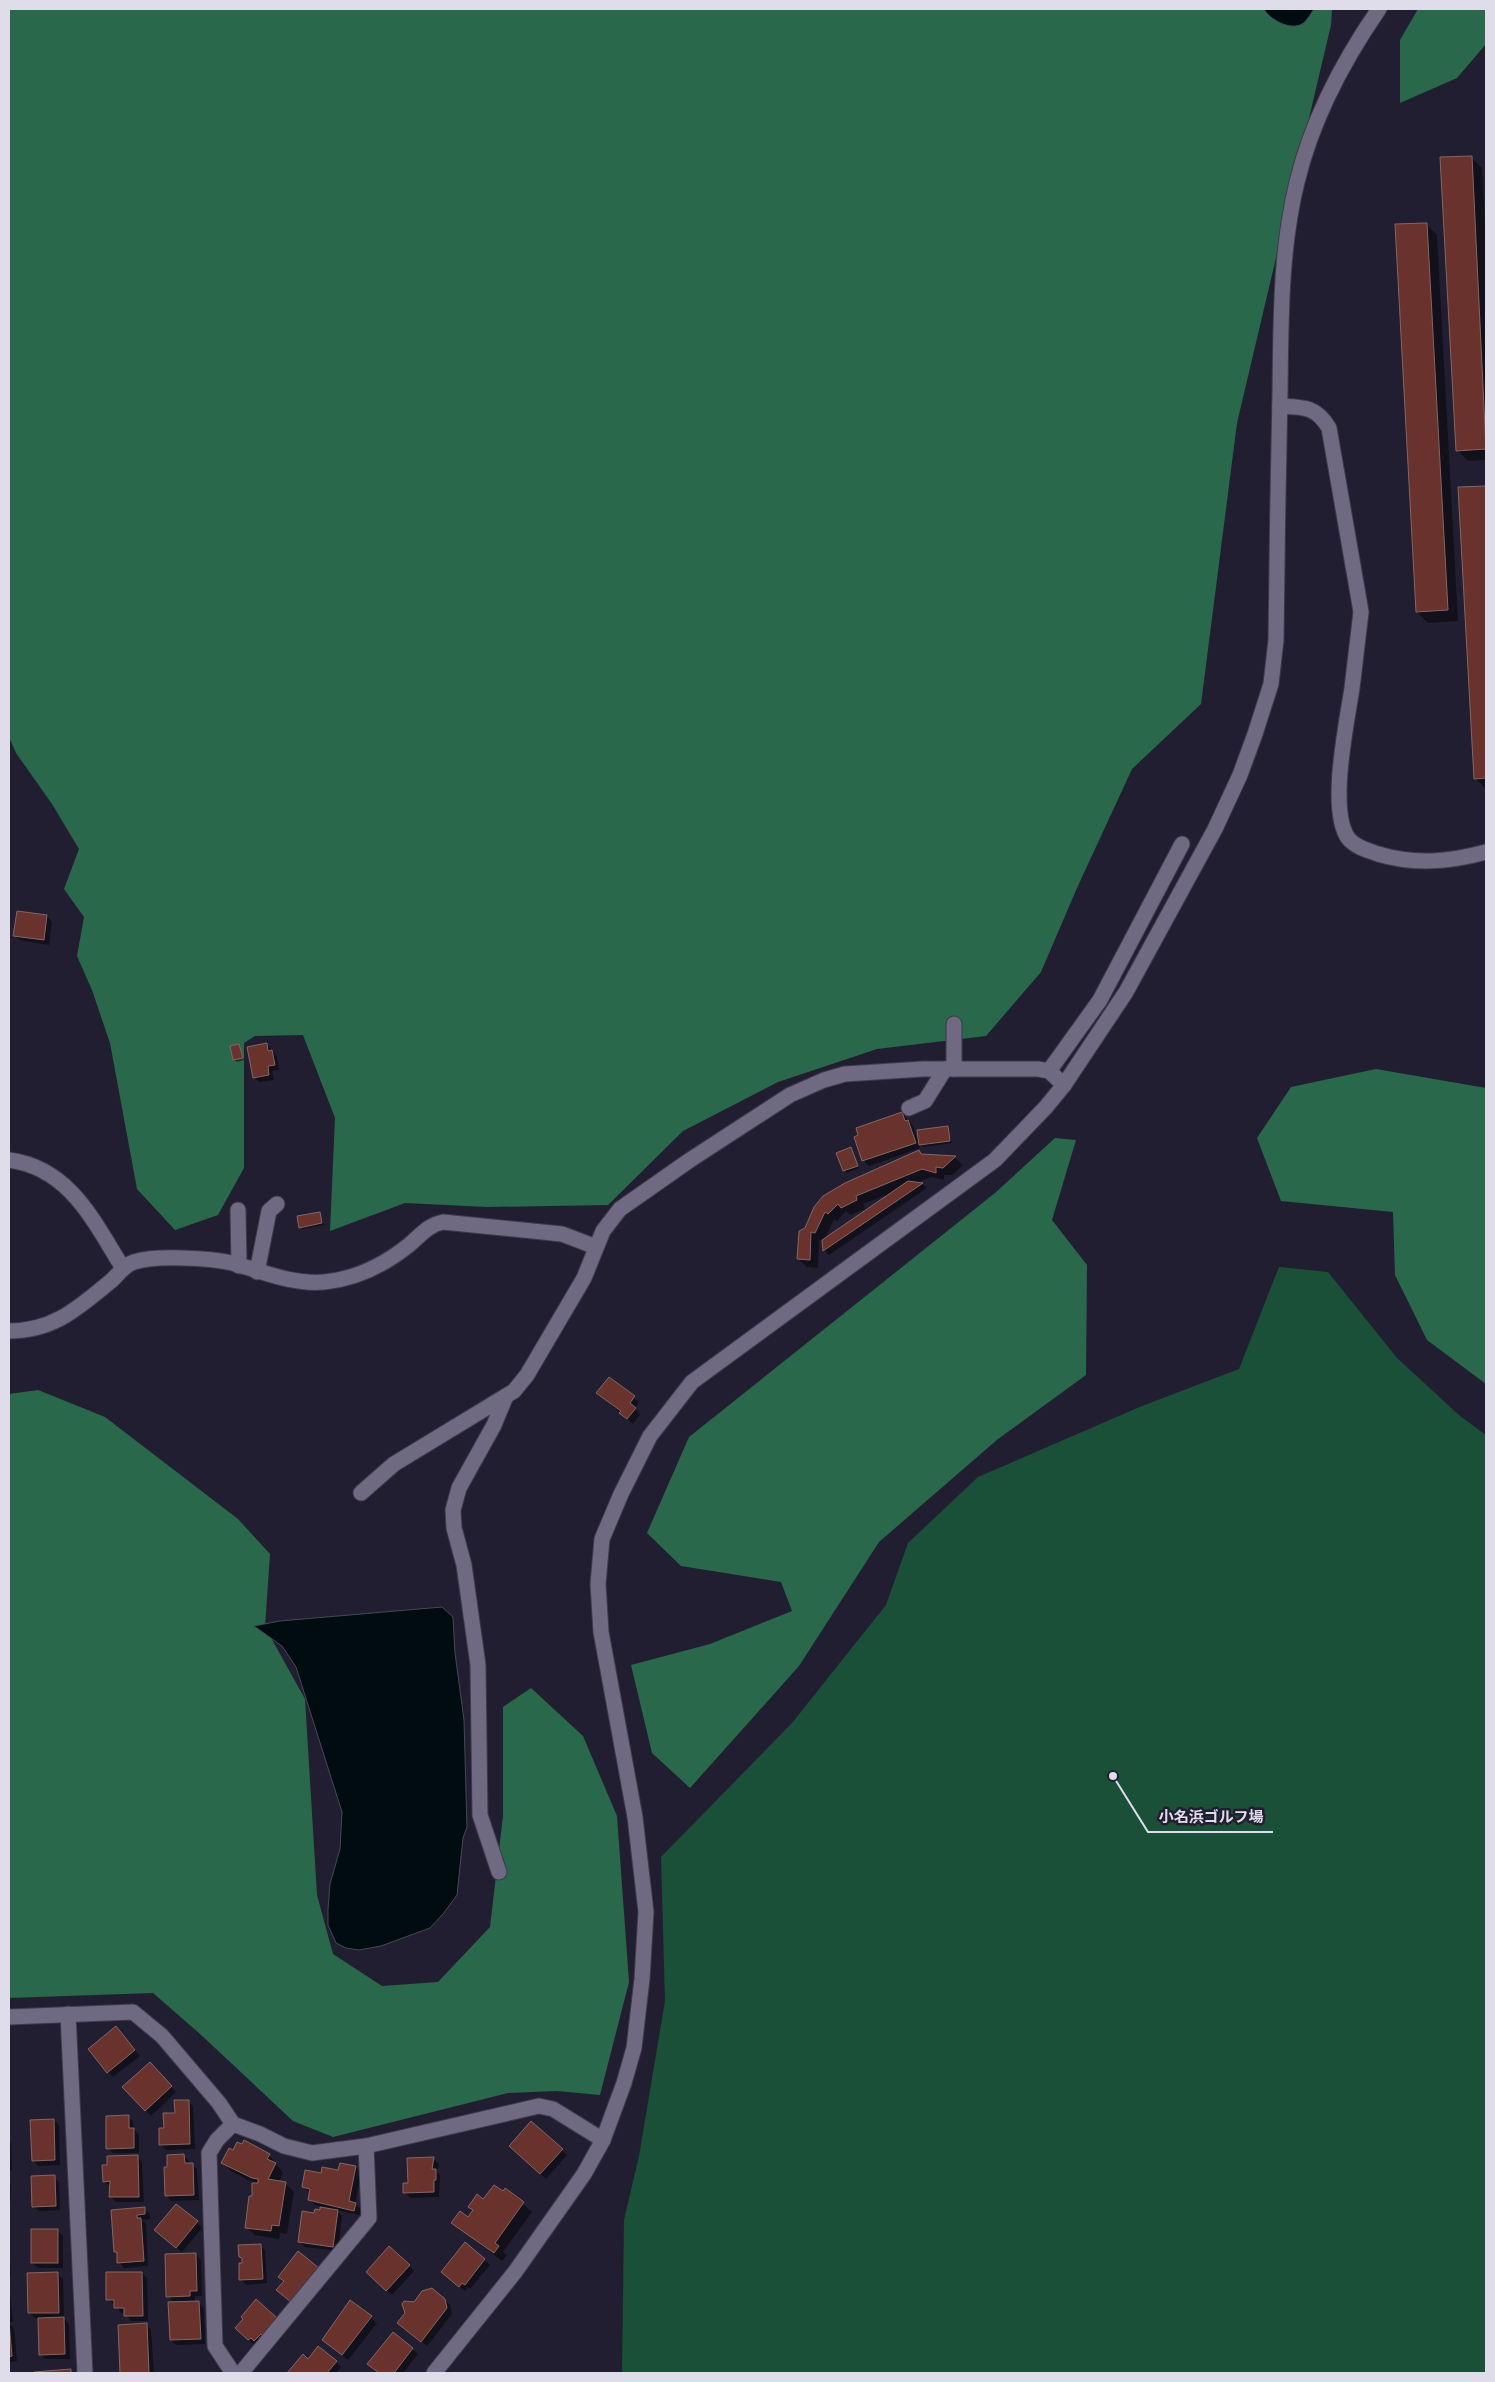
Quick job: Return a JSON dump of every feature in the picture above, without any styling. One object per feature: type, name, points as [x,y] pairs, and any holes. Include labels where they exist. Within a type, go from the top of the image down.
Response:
[{"type":"street","points":[[434,2373],[515,2272],[584,2174],[603,2140],[624,2084],[634,2048],[642,1979],[646,1912],[635,1817],[601,1632],[598,1584],[602,1539],[621,1494],[650,1436],[692,1382],[995,1160],[1046,1107],[1064,1085],[1131,984],[1215,829],[1240,774],[1271,684],[1276,640],[1285,245],[1297,182],[1320,115],[1354,44],[1379,9]]},
{"type":"street","points":[[1280,406],[1303,407],[1316,412],[1329,428],[1361,612],[1344,736],[1339,796],[1342,821],[1348,837],[1355,844],[1368,851],[1396,859],[1424,862],[1448,861],[1486,852]]},
{"type":"street","points":[[1049,1071],[1100,1000],[1182,844]]},
{"type":"street","points":[[909,1108],[926,1101],[949,1069],[954,1024]]},
{"type":"street","points":[[361,1493],[394,1464],[514,1391],[527,1375],[584,1278],[602,1232],[620,1209],[690,1160],[790,1095],[824,1080],[845,1074],[949,1069],[1024,1068],[1049,1071],[1064,1085]]},
{"type":"street","points":[[9,1160],[22,1162],[53,1177],[80,1200],[123,1268]]},
{"type":"street","points":[[257,1272],[269,1211],[277,1204]]},
{"type":"street","points":[[238,1210],[239,1266]]},
{"type":"street","points":[[9,1331],[24,1331],[63,1318],[80,1306],[123,1268],[133,1262],[158,1258],[219,1261],[299,1282],[324,1282],[355,1276],[382,1265],[432,1225],[443,1222],[562,1234],[596,1247]]},
{"type":"street","points":[[499,1872],[480,1815],[478,1665],[464,1565],[454,1528],[453,1510],[459,1488],[494,1425],[506,1396]]},
{"type":"street","points":[[9,2017],[133,2012],[162,2036],[219,2103],[233,2124],[260,2134],[284,2146],[312,2153],[366,2146],[540,2106],[553,2109],[603,2140]]},
{"type":"street","points":[[68,2014],[85,2373]]},
{"type":"street","points":[[233,2124],[217,2140],[209,2153],[215,2346],[233,2373]]},
{"type":"street","points":[[241,2373],[369,2218],[366,2146]]},
{"type":"green space","points":[[9,9],[1332,9],[1331,25],[1237,423],[1201,704],[1132,769],[1077,888],[1041,972],[986,1036],[877,1049],[778,1082],[683,1131],[608,1205],[487,1207],[405,1203],[330,1231],[335,1118],[303,1035],[255,1036],[244,1043],[244,1168],[218,1215],[175,1230],[137,1189],[110,1043],[92,990],[77,956],[84,917],[64,889],[79,849],[52,804],[16,753],[9,737]]},
{"type":"green space","points":[[1418,9],[1486,9],[1486,44],[1457,78],[1400,103],[1400,40]]},
{"type":"green space","points":[[1376,1069],[1486,1088],[1486,1384],[1427,1340],[1395,1275],[1393,1212],[1281,1201],[1257,1138],[1291,1087]]},
{"type":"green space","points":[[1055,1138],[1076,1140],[1052,1220],[1087,1265],[1086,1375],[998,1439],[879,1542],[799,1666],[690,1788],[652,1753],[631,1665],[710,1644],[792,1611],[781,1582],[681,1566],[647,1533],[689,1437],[995,1193]]},
{"type":"green space","points":[[1279,1267],[1328,1272],[1397,1358],[1460,1416],[1486,1435],[1486,2373],[622,2373],[624,2220],[639,2156],[665,2001],[661,1857],[792,1723],[886,1605],[908,1543],[978,1477],[1142,1406],[1239,1369]]},
{"type":"green space","points":[[38,1390],[105,1417],[238,1519],[270,1554],[265,1627],[305,1699],[317,1895],[333,1954],[382,1986],[438,1982],[490,1927],[503,1816],[503,1707],[531,1688],[583,1736],[617,1816],[629,1982],[600,2095],[557,2091],[508,2093],[333,2137],[293,2121],[199,2033],[153,1993],[9,1998],[9,1394]]},
{"type":"shaded area","points":[[1264,9],[1314,9],[1304,23],[1292,26],[1280,23],[1270,17]]},
{"type":"shaded area","points":[[442,1607],[453,1617],[455,1653],[464,1720],[467,1827],[463,1838],[457,1895],[430,1928],[381,1946],[359,1950],[346,1948],[336,1943],[328,1925],[330,1884],[340,1849],[342,1812],[296,1667],[282,1646],[254,1626],[280,1621]]},
{"type":"building","points":[[1472,156],[1486,449],[1456,451],[1440,157]]},
{"type":"building","points":[[1427,223],[1448,610],[1416,612],[1395,224]]},
{"type":"building","points":[[1486,486],[1486,778],[1474,779],[1458,487]]},
{"type":"building","points":[[17,911],[47,915],[44,940],[13,936]]},
{"type":"building","points":[[267,1043],[268,1051],[272,1050],[275,1065],[268,1066],[269,1075],[253,1078],[247,1047]]},
{"type":"building","points":[[239,1044],[243,1058],[233,1060],[230,1046]]},
{"type":"building","points":[[902,1112],[905,1121],[908,1120],[916,1143],[862,1161],[854,1137],[858,1135],[856,1128]]},
{"type":"building","points":[[948,1126],[950,1141],[919,1145],[917,1130]]},
{"type":"building","points":[[851,1147],[858,1166],[843,1171],[836,1153]]},
{"type":"building","points":[[919,1150],[921,1154],[956,1156],[943,1168],[936,1167],[936,1173],[922,1169],[856,1196],[857,1200],[841,1208],[838,1204],[828,1214],[825,1212],[815,1233],[811,1232],[810,1260],[797,1259],[799,1231],[805,1228],[814,1207],[823,1196],[845,1183]]},
{"type":"building","points":[[908,1181],[923,1183],[823,1251],[822,1240]]},
{"type":"building","points":[[320,1212],[322,1223],[299,1228],[297,1216]]},
{"type":"building","points":[[609,1377],[635,1396],[630,1403],[636,1408],[627,1419],[619,1413],[621,1411],[596,1393]]},
{"type":"building","points":[[116,2026],[135,2050],[107,2073],[88,2049]]},
{"type":"building","points":[[150,2062],[172,2086],[145,2111],[122,2087]]},
{"type":"building","points":[[174,2100],[189,2100],[190,2144],[159,2145],[159,2128],[164,2128],[163,2113],[175,2113]]},
{"type":"building","points":[[129,2115],[129,2128],[134,2128],[134,2148],[106,2149],[106,2116]]},
{"type":"building","points":[[54,2119],[55,2160],[32,2161],[30,2120]]},
{"type":"building","points":[[531,2121],[563,2149],[540,2174],[509,2146]]},
{"type":"building","points":[[244,2140],[270,2154],[267,2159],[276,2163],[268,2179],[286,2182],[279,2226],[272,2225],[271,2231],[245,2228],[249,2196],[252,2196],[252,2183],[258,2183],[258,2179],[221,2163],[229,2148],[233,2150],[237,2142],[242,2144]]},
{"type":"building","points":[[184,2154],[185,2163],[193,2163],[194,2195],[165,2196],[164,2167],[167,2167],[167,2155]]},
{"type":"building","points":[[138,2155],[139,2197],[109,2197],[110,2181],[103,2182],[102,2165],[107,2165],[107,2156]]},
{"type":"building","points":[[434,2157],[432,2169],[436,2169],[436,2180],[434,2180],[434,2192],[403,2193],[403,2183],[408,2183],[407,2158]]},
{"type":"building","points":[[340,2163],[356,2166],[349,2201],[356,2203],[354,2211],[308,2200],[310,2189],[302,2187],[305,2170],[321,2173],[322,2167],[338,2170]]},
{"type":"building","points":[[55,2175],[56,2206],[32,2207],[31,2176]]},
{"type":"building","points":[[494,2185],[503,2191],[505,2188],[524,2202],[495,2243],[499,2246],[494,2253],[451,2223],[460,2211],[468,2217],[473,2210],[468,2207],[477,2194],[483,2199]]},
{"type":"building","points":[[176,2204],[198,2221],[176,2248],[154,2230]]},
{"type":"building","points":[[145,2207],[145,2214],[137,2215],[137,2218],[141,2218],[144,2261],[117,2263],[117,2252],[114,2252],[111,2210]]},
{"type":"building","points":[[320,2207],[338,2210],[333,2247],[298,2242],[302,2211],[314,2213],[315,2209],[320,2210]]},
{"type":"building","points":[[31,2229],[58,2229],[58,2263],[31,2263]]},
{"type":"building","points":[[465,2242],[485,2259],[465,2285],[462,2283],[459,2287],[441,2272]]},
{"type":"building","points":[[261,2244],[263,2279],[239,2280],[239,2263],[242,2263],[242,2258],[239,2257],[238,2245]]},
{"type":"building","points":[[389,2246],[410,2265],[386,2291],[366,2272]]},
{"type":"building","points":[[298,2251],[319,2268],[291,2302],[276,2290],[284,2281],[278,2277]]},
{"type":"building","points":[[196,2253],[197,2291],[190,2291],[190,2296],[166,2297],[165,2254]]},
{"type":"building","points":[[58,2272],[59,2313],[28,2313],[27,2273]]},
{"type":"building","points":[[106,2272],[142,2272],[143,2316],[124,2316],[124,2308],[114,2308],[114,2300],[106,2300]]},
{"type":"building","points":[[432,2288],[445,2299],[447,2308],[421,2342],[397,2323],[405,2313],[402,2304],[404,2301],[414,2302],[422,2291]]},
{"type":"building","points":[[256,2299],[277,2318],[254,2341],[251,2338],[248,2340],[235,2328],[243,2319],[241,2317]]},
{"type":"building","points":[[350,2300],[372,2316],[342,2355],[322,2340]]},
{"type":"building","points":[[199,2301],[201,2339],[170,2340],[168,2302]]},
{"type":"building","points":[[64,2317],[65,2354],[39,2355],[38,2318]]},
{"type":"building","points":[[9,2322],[12,2356],[9,2357]]},
{"type":"building","points":[[147,2323],[149,2373],[120,2373],[118,2325]]},
{"type":"building","points":[[393,2332],[413,2348],[394,2373],[379,2373],[367,2364]]},
{"type":"building","points":[[318,2346],[337,2361],[327,2373],[287,2373],[303,2354],[308,2359]]},
{"type":"building","points":[[71,2369],[71,2373],[34,2373],[34,2372]]},
{"type":"place","name":"小名浜ゴルフ場","points":[[1113,1776]]}]
